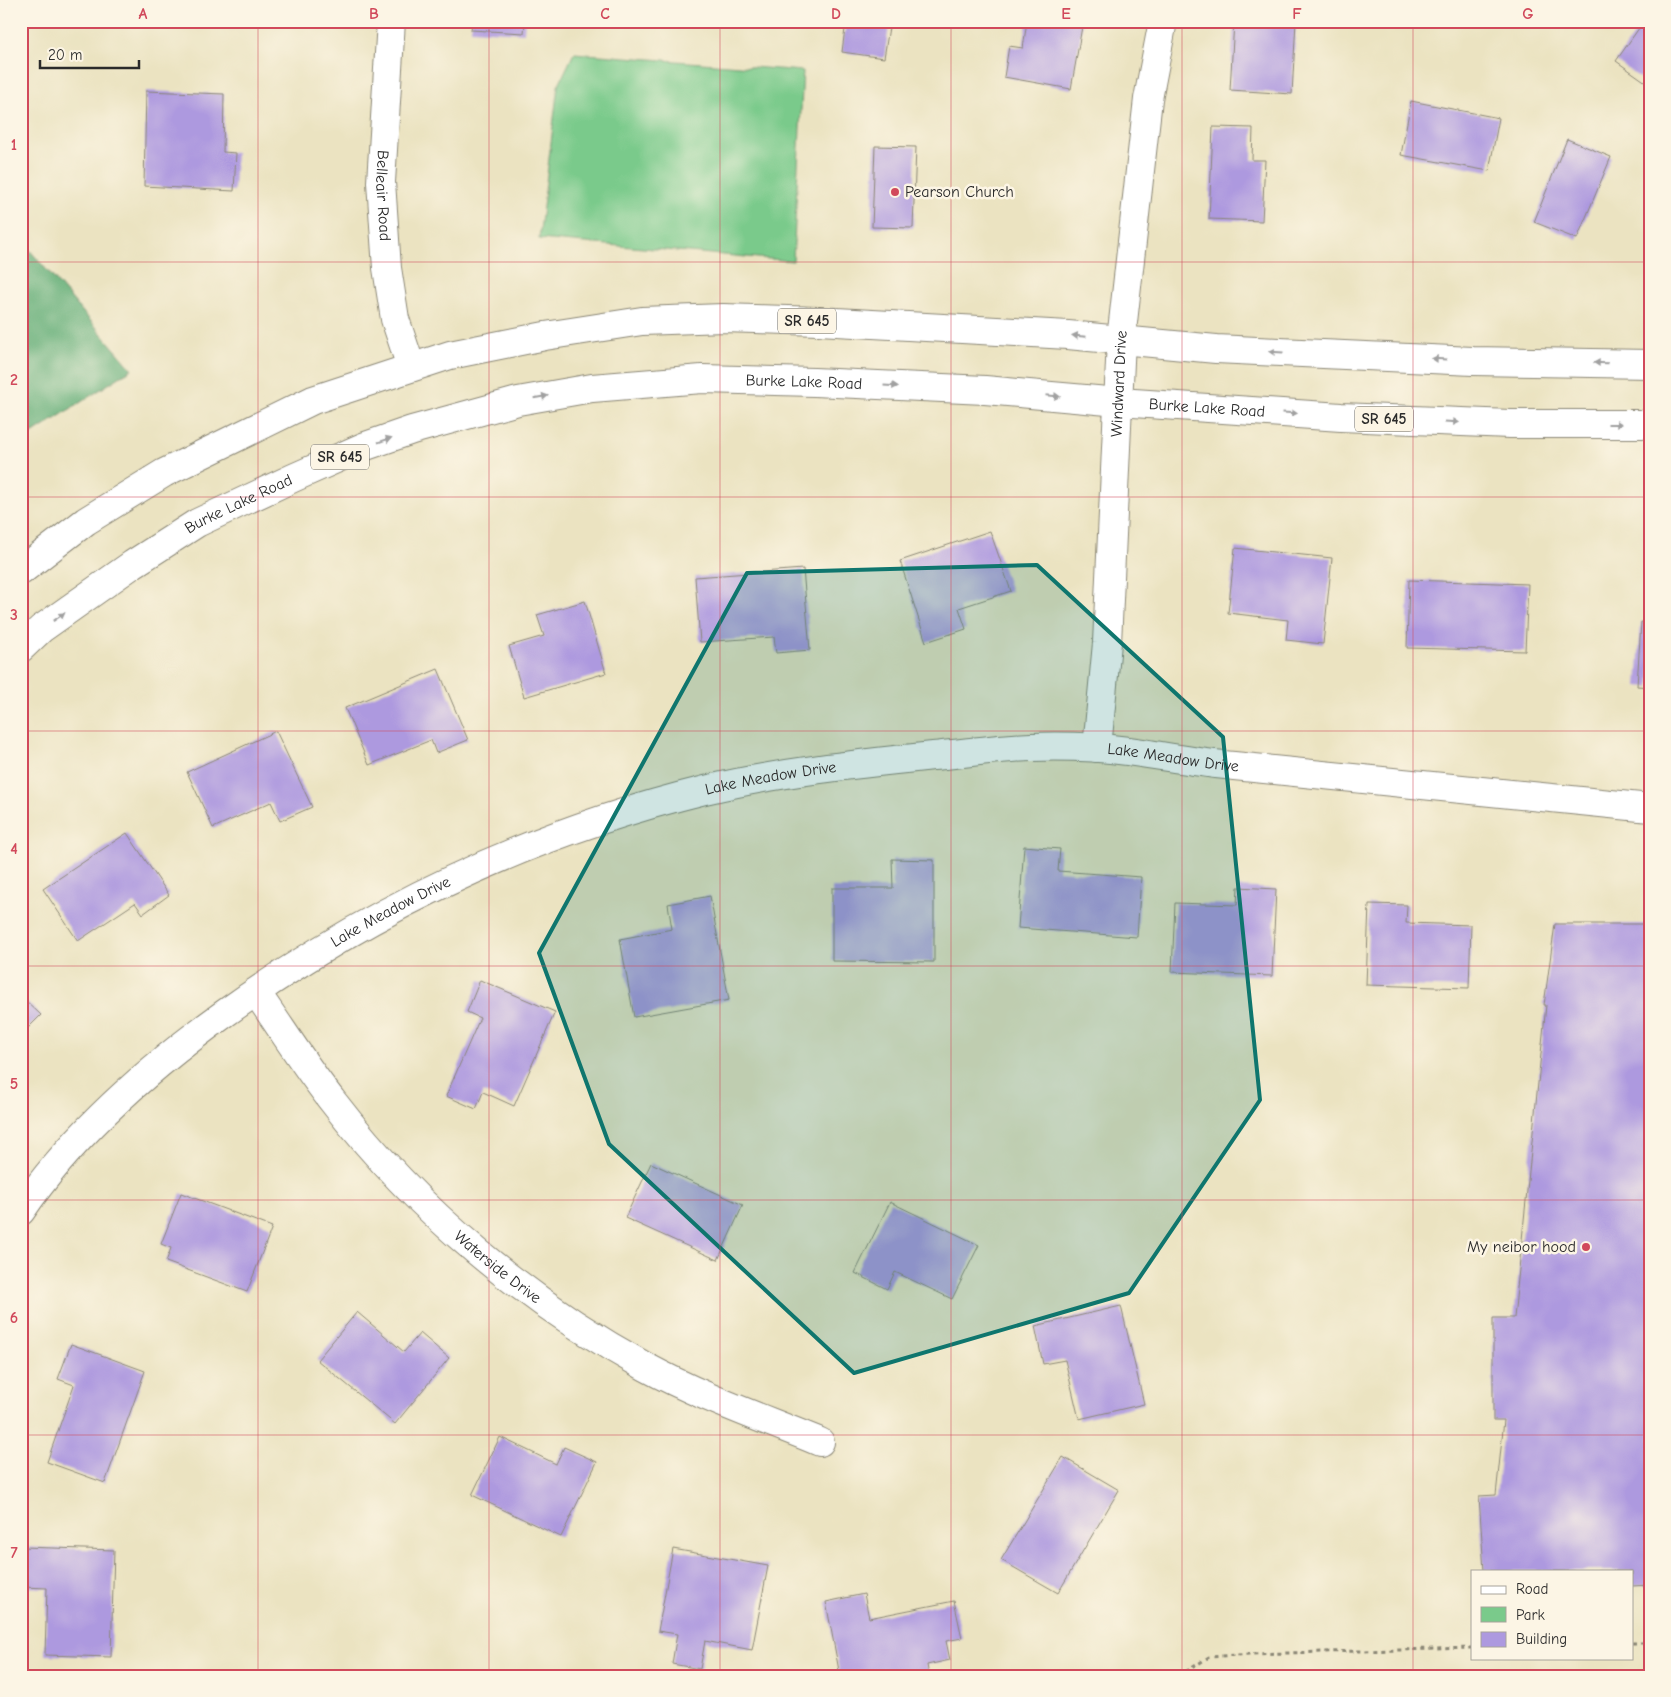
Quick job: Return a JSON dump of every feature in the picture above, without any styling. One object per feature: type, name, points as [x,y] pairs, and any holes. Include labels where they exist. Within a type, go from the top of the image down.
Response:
[{"type":"street","name":"Belleair Road","points":[[391,21],[381,182],[387,268],[392,302],[395,319],[411,367]]},
{"type":"street","name":"Windward Drive","points":[[1097,748],[1108,643],[1121,340],[1148,99],[1163,21]]},
{"type":"street","name":"SR 645","points":[[21,571],[86,521],[164,473],[313,400],[450,355],[545,336],[642,321],[714,318],[877,324],[1049,334],[1216,349],[1454,360],[1650,364]]},
{"type":"street","name":"Burke Lake Road","points":[[21,648],[42,629],[132,564],[197,523],[293,478],[363,447],[412,430],[518,401],[592,388],[702,379],[985,390],[1119,402],[1341,417],[1510,424],[1650,424]]},
{"type":"street","name":"Lake Meadow Drive","points":[[21,1211],[66,1153],[112,1107],[191,1038],[256,992],[351,931],[439,885],[542,840],[618,815],[706,790],[775,776],[874,762],[1032,747],[1097,748],[1224,765],[1650,808]]},
{"type":"street","name":"Waterside Drive","points":[[256,992],[333,1103],[389,1168],[450,1229],[502,1273],[577,1326],[646,1367],[682,1385],[820,1442]]},
{"type":"path","points":[[1634,1642],[1650,1643]]},
{"type":"path","points":[[1179,1676],[1209,1657],[1250,1654],[1471,1648]]},
{"type":"highlighted area","points":[[1037,565],[1223,737],[1260,1100],[1129,1293],[854,1373],[609,1144],[539,953],[747,573]]},
{"type":"green space","points":[[574,53],[803,71],[793,261],[539,239],[558,86]]},
{"type":"green space","points":[[21,240],[132,369],[21,441]]},
{"type":"building","points":[[472,21],[525,21],[524,33],[471,30]]},
{"type":"building","points":[[846,21],[890,21],[884,58],[842,52]]},
{"type":"building","points":[[1027,21],[1083,21],[1071,89],[1004,77],[1009,46],[1023,48]]},
{"type":"building","points":[[1234,21],[1296,21],[1292,94],[1230,90]]},
{"type":"building","points":[[1644,21],[1650,21],[1650,85],[1616,61]]},
{"type":"building","points":[[146,91],[224,94],[223,152],[236,153],[234,191],[144,186]]},
{"type":"building","points":[[1411,101],[1499,118],[1489,171],[1401,155]]},
{"type":"building","points":[[1213,127],[1253,128],[1252,160],[1265,160],[1262,221],[1209,219]]},
{"type":"building","points":[[1567,139],[1611,157],[1577,239],[1534,222]]},
{"type":"building","points":[[875,146],[916,147],[913,228],[872,227]]},
{"type":"building","points":[[990,531],[1011,591],[959,608],[966,629],[926,642],[900,561]]},
{"type":"building","points":[[1235,548],[1332,558],[1323,644],[1286,640],[1288,620],[1228,613]]},
{"type":"building","points":[[803,569],[810,650],[776,653],[774,637],[700,642],[695,577]]},
{"type":"building","points":[[1409,580],[1528,584],[1525,651],[1407,648]]},
{"type":"building","points":[[585,601],[606,673],[524,697],[509,646],[544,636],[537,615]]},
{"type":"building","points":[[1641,622],[1650,623],[1650,687],[1637,686]]},
{"type":"building","points":[[438,669],[468,740],[436,753],[431,740],[369,765],[345,708]]},
{"type":"building","points":[[276,731],[312,807],[280,821],[271,802],[213,828],[187,772]]},
{"type":"building","points":[[127,833],[169,895],[143,914],[135,903],[78,941],[43,889]]},
{"type":"building","points":[[1024,846],[1060,849],[1058,871],[1141,877],[1137,937],[1018,928]]},
{"type":"building","points":[[892,859],[934,860],[934,962],[832,961],[832,888],[893,888]]},
{"type":"building","points":[[1238,887],[1276,889],[1272,976],[1172,972],[1175,903],[1237,905]]},
{"type":"building","points":[[710,896],[729,1000],[634,1017],[620,939],[672,929],[668,904]]},
{"type":"building","points":[[1369,904],[1407,905],[1406,923],[1471,925],[1469,988],[1366,985]]},
{"type":"building","name":"My neibor hood","points":[[1555,924],[1650,924],[1650,1585],[1634,1586],[1634,1570],[1484,1570],[1479,1496],[1496,1495],[1504,1420],[1493,1420],[1493,1318],[1514,1318],[1546,1005],[1544,1005]]},
{"type":"building","points":[[480,980],[555,1012],[514,1106],[483,1092],[476,1109],[446,1096],[480,1018],[467,1012]]},
{"type":"building","points":[[21,996],[41,1015],[21,1035]]},
{"type":"building","points":[[651,1163],[743,1205],[718,1260],[625,1218]]},
{"type":"building","points":[[181,1193],[272,1227],[247,1292],[166,1262],[171,1248],[161,1244]]},
{"type":"building","points":[[890,1202],[979,1245],[952,1299],[895,1272],[887,1289],[855,1273]]},
{"type":"building","points":[[1121,1306],[1144,1404],[1079,1419],[1065,1360],[1043,1364],[1035,1326]]},
{"type":"building","points":[[357,1312],[404,1352],[420,1333],[449,1358],[395,1424],[317,1360]]},
{"type":"building","points":[[71,1344],[145,1371],[105,1483],[47,1462],[74,1385],[58,1379]]},
{"type":"building","points":[[500,1437],[556,1464],[564,1447],[597,1462],[561,1537],[472,1495]]},
{"type":"building","points":[[1063,1457],[1119,1490],[1058,1593],[1001,1560]]},
{"type":"building","points":[[23,1547],[114,1550],[111,1657],[45,1655],[47,1588],[22,1587]]},
{"type":"building","points":[[673,1549],[768,1566],[752,1650],[705,1641],[700,1669],[672,1664],[677,1634],[658,1631]]},
{"type":"building","points":[[864,1594],[869,1618],[954,1601],[962,1638],[946,1641],[950,1660],[927,1665],[929,1676],[840,1676],[826,1602]]},
{"type":"place","name":"Pearson Church","points":[[895,192]]},
{"type":"place","name":"My neibor hood","points":[[1586,1247]]}]
